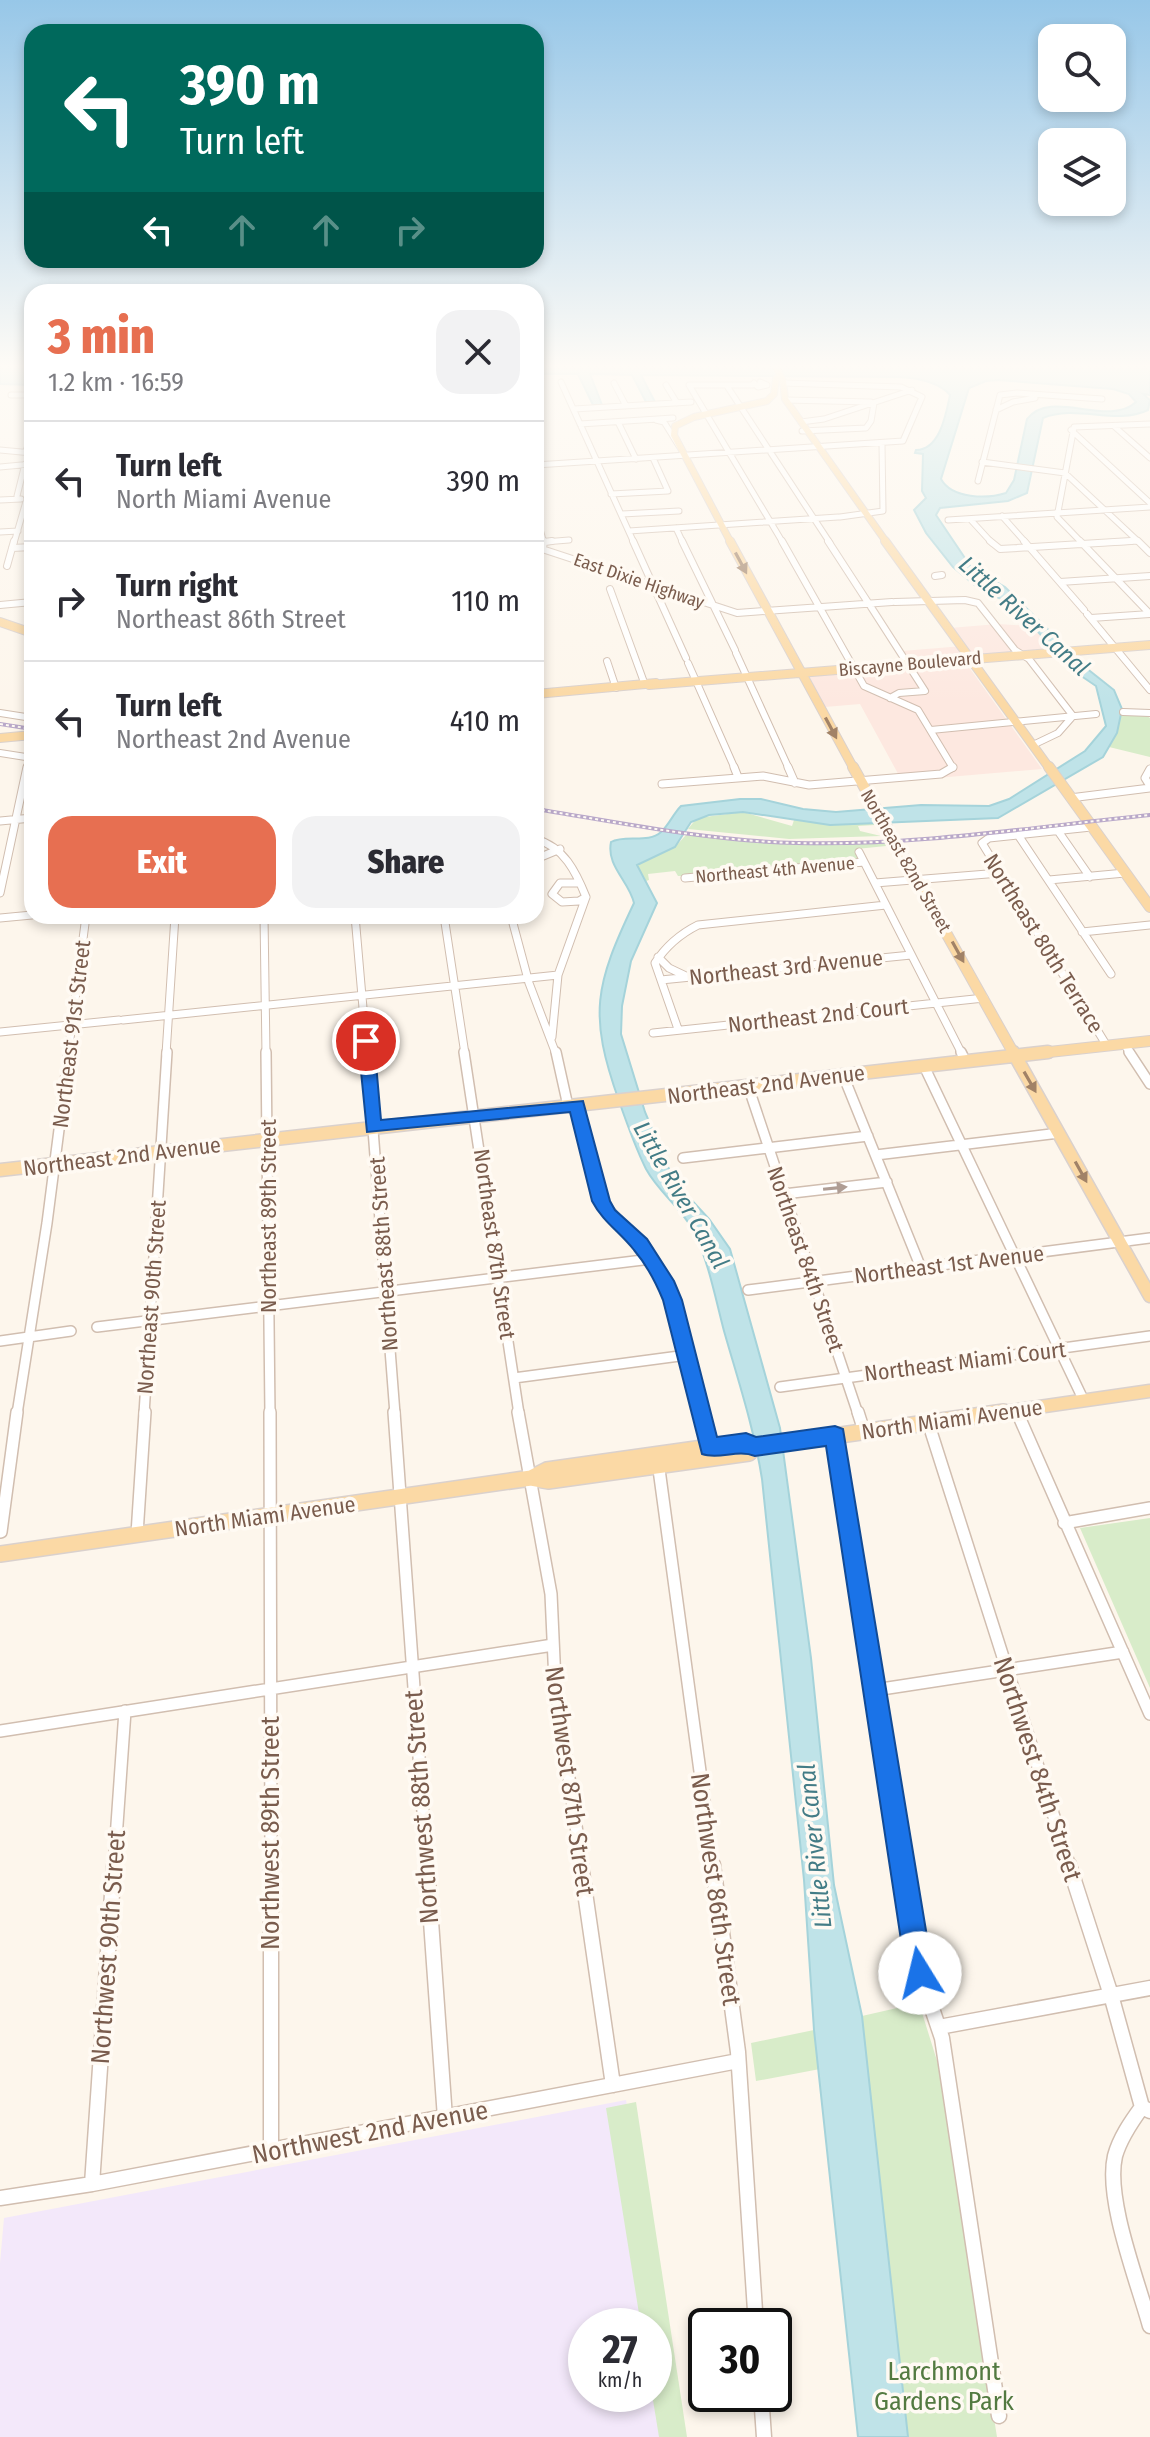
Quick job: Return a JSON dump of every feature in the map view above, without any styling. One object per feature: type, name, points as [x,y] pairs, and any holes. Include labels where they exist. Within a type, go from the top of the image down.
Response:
[{"type":"main road","name":"Northeast 82nd Street","points":[[695,477],[883,823],[918,880],[1150,1296]]},
{"type":"main road","points":[[838,477],[969,659],[987,685],[987,690],[1035,744],[1050,771]]},
{"type":"main road","points":[[0,625],[24,632]]},
{"type":"main road","name":"Biscayne Boulevard","points":[[544,693],[1150,645]]},
{"type":"main road","points":[[1014,722],[1125,873],[1146,896],[1150,907]]},
{"type":"main road","points":[[0,738],[24,738]]},
{"type":"main road","name":"Northeast 2nd Avenue","points":[[0,1170],[1150,1041]]},
{"type":"main road","name":"North Miami Avenue","points":[[0,1554],[531,1478],[547,1470],[711,1453],[749,1453],[755,1447],[787,1442],[1150,1391]]},
{"type":"street","points":[[17,496],[22,477]]},
{"type":"street","points":[[603,477],[656,587],[738,777]]},
{"type":"street","points":[[611,494],[668,491],[662,477]]},
{"type":"street","points":[[662,784],[771,776],[795,783],[860,781],[941,774],[952,769],[951,761],[916,708],[868,689],[742,477]]},
{"type":"street","points":[[787,477],[925,691],[901,693],[890,698]]},
{"type":"street","points":[[629,531],[878,514],[883,509],[883,477]]},
{"type":"street","points":[[978,481],[979,477]]},
{"type":"street","points":[[1064,477],[1057,517],[1150,614]]},
{"type":"street","points":[[1069,477],[1150,553]]},
{"type":"street","points":[[1120,477],[1150,505]]},
{"type":"street","points":[[0,510],[2,500],[24,498]]},
{"type":"street","points":[[948,520],[1150,505]]},
{"type":"street","points":[[622,514],[679,511]]},
{"type":"street","points":[[7,566],[24,513]]},
{"type":"street","points":[[1002,516],[1150,690]]},
{"type":"street","points":[[970,519],[1000,549],[1138,541]]},
{"type":"street","points":[[676,528],[795,783]]},
{"type":"street","points":[[0,532],[18,531]]},
{"type":"street","points":[[544,541],[569,540]]},
{"type":"street","name":"East Dixie Highway","points":[[544,542],[602,569],[743,613],[870,606],[926,598],[972,601],[980,605],[1022,655]]},
{"type":"street","points":[[0,555],[24,549]]},
{"type":"street","points":[[602,569],[647,685]]},
{"type":"street","points":[[1060,582],[1150,576]]},
{"type":"street","points":[[638,581],[651,577]]},
{"type":"street","points":[[0,605],[24,602]]},
{"type":"street","points":[[1088,614],[1150,614]]},
{"type":"street","points":[[1022,655],[1073,716]]},
{"type":"street","points":[[607,661],[616,688]]},
{"type":"street","points":[[1123,712],[1149,712]]},
{"type":"street","points":[[0,713],[24,717]]},
{"type":"street","points":[[931,730],[1096,714]]},
{"type":"street","points":[[1035,744],[1058,733],[1073,716]]},
{"type":"street","points":[[0,753],[24,759]]},
{"type":"street","points":[[1070,798],[1150,787],[1145,778],[1150,769]]},
{"type":"street","points":[[0,893],[24,780]]},
{"type":"street","points":[[0,821],[24,818]]},
{"type":"street","points":[[1091,827],[1018,835],[1111,974]]},
{"type":"street","points":[[1058,831],[1090,877]]},
{"type":"street","name":"Northeast 80th Terrace","points":[[1018,835],[982,841],[1107,1046]]},
{"type":"street","points":[[544,840],[551,841],[560,849],[586,897],[558,975],[552,1037]]},
{"type":"street","points":[[544,856],[560,849]]},
{"type":"street","points":[[859,852],[966,1062]]},
{"type":"street","name":"Northeast 4th Avenue","points":[[685,878],[864,862]]},
{"type":"street","points":[[875,883],[1000,873]]},
{"type":"street","points":[[1049,880],[1125,873]]},
{"type":"street","points":[[579,883],[560,883],[552,894],[562,902],[579,901],[586,897]]},
{"type":"street","points":[[678,1029],[655,963],[669,943],[698,925],[886,905]]},
{"type":"street","points":[[0,918],[24,916]]},
{"type":"street","name":"Northeast 91st Street","points":[[1,1532],[85,924]]},
{"type":"street","name":"Northeast 90th Street","points":[[137,1534],[175,924]]},
{"type":"street","name":"Northeast 89th Street","points":[[264,924],[271,1515]]},
{"type":"street","name":"Northeast 88th Street","points":[[356,924],[401,1496]]},
{"type":"street","name":"Northeast 87th Street","points":[[445,924],[531,1478]]},
{"type":"street","points":[[513,924],[528,978],[552,1037],[601,1201],[608,1214],[640,1244],[651,1259],[673,1300],[711,1453]]},
{"type":"street","points":[[1082,932],[1150,925]]},
{"type":"street","name":"Northeast 3rd Avenue","points":[[661,980],[911,955]]},
{"type":"street","points":[[658,957],[669,968],[689,977]]},
{"type":"street","points":[[0,1032],[558,975]]},
{"type":"street","name":"Northeast 2nd Court","points":[[653,1033],[984,998]]},
{"type":"street","name":"Northeast 80th Terrace","points":[[1124,1044],[1150,1084]]},
{"type":"street","points":[[924,1066],[1084,1401]]},
{"type":"street","points":[[843,1075],[921,1268]]},
{"type":"street","name":"Northeast 84th Street","points":[[748,1086],[864,1431]]},
{"type":"street","points":[[876,1155],[1059,1133]]},
{"type":"street","points":[[683,1158],[868,1136]]},
{"type":"street","points":[[784,1194],[887,1182]]},
{"type":"street","name":"Northeast 1st Avenue","points":[[748,1290],[1150,1238]]},
{"type":"street","points":[[626,1261],[640,1244]]},
{"type":"street","points":[[97,1327],[651,1259]]},
{"type":"street","points":[[0,1341],[71,1331]]},
{"type":"street","name":"Northeast Miami Court","points":[[780,1387],[1150,1336]]},
{"type":"street","points":[[514,1378],[687,1355]]},
{"type":"street","points":[[1016,1410],[1150,1714]]},
{"type":"street","name":"Northwest 84th Street","points":[[928,1422],[1146,2109]]},
{"type":"street","points":[[835,1435],[920,1973],[927,2003],[939,2027],[999,2416]]},
{"type":"street","name":"Northwest 86th Street","points":[[658,1460],[738,2061],[755,2308]]},
{"type":"street","name":"Northwest 87th Street","points":[[531,1478],[551,1594],[555,1682],[613,2085]]},
{"type":"street","name":"Northwest 88th Street","points":[[401,1496],[445,2118]]},
{"type":"street","points":[[1064,1523],[1150,1508]]},
{"type":"street","name":"Northwest 89th Street","points":[[271,1515],[271,2150]]},
{"type":"street","points":[[0,1731],[553,1645]]},
{"type":"street","points":[[875,1690],[1123,1652]]},
{"type":"street","name":"Northwest 90th Street","points":[[92,2184],[125,1711]]},
{"type":"street","points":[[939,2027],[1150,1988]]},
{"type":"street","name":"Northwest 2nd Avenue","points":[[0,2198],[92,2184],[738,2061]]},
{"type":"street","points":[[1146,2109],[1120,2138],[1112,2170],[1113,2191],[1150,2326]]},
{"type":"street","points":[[762,2412],[764,2437]]},
{"type":"shaded area","points":[[998,624],[1032,626],[1053,651],[963,659],[1042,769],[902,781],[860,704],[825,707],[808,674],[911,666],[902,651],[963,646],[950,628]]},
{"type":"shaded area","points":[[626,2100],[658,2308],[568,2308],[568,2412],[672,2412],[672,2398],[678,2437],[0,2437],[0,2263],[4,2218]]},
{"type":"green space","points":[[1139,711],[1150,718],[1150,757],[1109,747],[1117,733],[1121,713]]},
{"type":"green space","points":[[743,812],[792,826],[794,820],[830,825],[874,822],[875,825],[858,826],[860,831],[881,836],[789,839],[688,829],[697,818]]},
{"type":"green space","points":[[686,835],[782,844],[884,842],[886,846],[856,849],[859,859],[686,876],[678,876],[675,871],[648,874],[649,880],[646,881],[637,865],[675,847]]},
{"type":"green space","points":[[1150,1518],[1150,1688],[1080,1528]]},
{"type":"green space","name":"Larchmont Gardens Park","points":[[919,2003],[938,2064],[997,2437],[907,2437],[862,2016]]},
{"type":"green space","points":[[814,2030],[820,2069],[756,2081],[751,2043]]},
{"type":"green space","points":[[636,2102],[667,2308],[638,2308],[606,2108]]},
{"type":"green space","points":[[672,2338],[687,2437],[659,2437],[655,2412],[672,2412]]},
{"type":"water","name":"Little River Canal","points":[[922,477],[942,477],[946,486],[961,494],[989,496],[1006,493],[1015,477],[1030,477],[1027,493],[1008,501],[940,508],[936,515],[971,567],[1005,587],[1090,671],[1114,690],[1122,709],[1117,733],[1103,757],[998,818],[830,825],[743,812],[709,815],[691,822],[675,847],[637,865],[657,903],[631,961],[622,1006],[621,1034],[645,1112],[674,1181],[709,1219],[730,1249],[780,1428],[811,1658],[834,1885],[862,2016],[908,2437],[858,2437],[814,2030],[804,1880],[759,1460],[704,1256],[689,1223],[651,1178],[619,1101],[603,1045],[600,1000],[611,956],[634,903],[612,859],[611,842],[656,836],[681,806],[740,799],[761,799],[803,809],[836,812],[921,805],[989,806],[1009,799],[1085,751],[1106,726],[1096,686],[1071,669],[1032,625],[1003,600],[977,587],[953,567],[926,533],[914,510],[926,498],[922,491]]},
{"type":"railway","points":[[0,724],[24,728]]},
{"type":"railway","points":[[544,810],[698,835],[797,843],[930,839],[1150,815]]},
{"type":"route","points":[[366,1041],[373,1127],[577,1105],[601,1201],[608,1214],[640,1244],[665,1281],[673,1300],[709,1447],[746,1442],[755,1447],[835,1435],[920,1973]]}]
